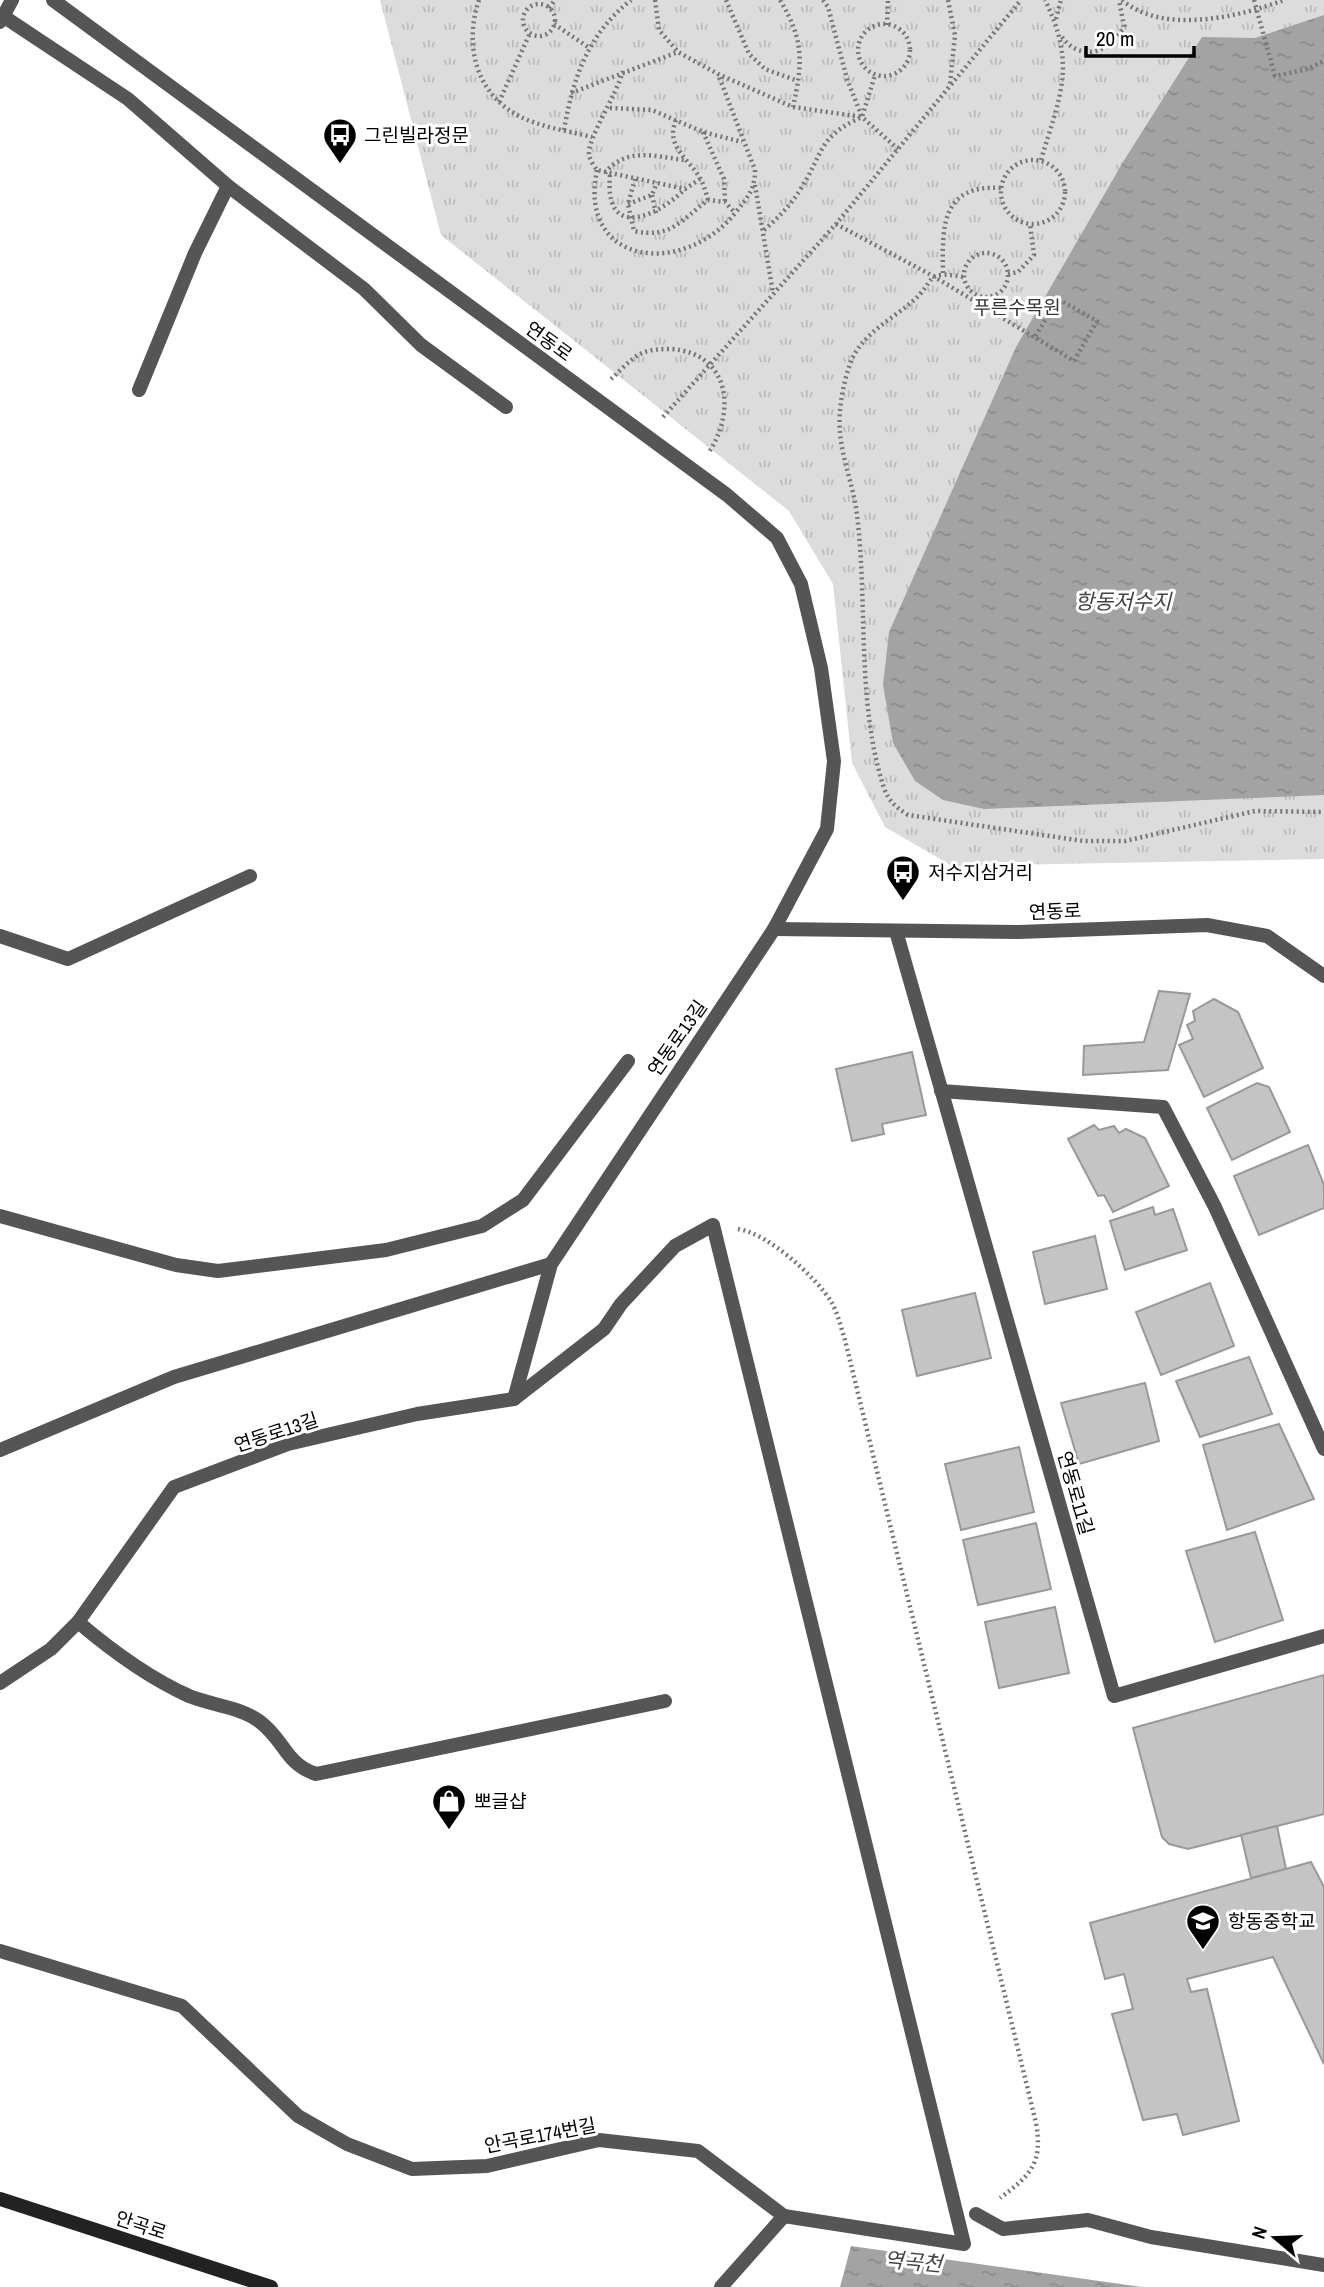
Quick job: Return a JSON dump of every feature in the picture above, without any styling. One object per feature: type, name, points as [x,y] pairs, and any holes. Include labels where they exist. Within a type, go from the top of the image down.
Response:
[{"type":"street","points":[[12,0],[2,19],[128,99],[228,186],[364,289],[421,345],[506,407]]},
{"type":"street","name":"연동로","points":[[53,0],[696,472],[777,538],[801,584],[821,668],[834,761],[827,830]]},
{"type":"street","points":[[139,390],[189,266],[228,186]]},
{"type":"street","name":"연동로13길","points":[[0,1683],[51,1649],[78,1622],[174,1487],[288,1444],[417,1414],[514,1399],[551,1264],[774,929],[827,830]]},
{"type":"street","points":[[0,936],[68,960],[250,876]]},
{"type":"street","name":"연동로","points":[[774,929],[1019,932],[1208,925],[1267,936],[1324,975]]},
{"type":"street","name":"연동로11길","points":[[896,931],[1114,1696],[1324,1636]]},
{"type":"street","points":[[0,1216],[176,1265],[218,1272],[386,1250],[482,1226],[523,1199],[628,1060]]},
{"type":"street","points":[[941,1091],[1163,1107],[1215,1207],[1324,1449]]},
{"type":"street","points":[[514,1399],[604,1329],[621,1304],[675,1246],[713,1225],[964,2244],[784,2216],[721,2287]]},
{"type":"street","points":[[0,1450],[174,1377],[551,1264]]},
{"type":"street","points":[[78,1622],[116,1654],[163,1683],[191,1696],[258,1719],[276,1737],[298,1768],[316,1774],[665,1701]]},
{"type":"street","name":"안곡로174번길","points":[[0,1951],[182,2006],[298,2116],[348,2144],[412,2169],[487,2166],[599,2140],[698,2151],[784,2216]]},
{"type":"street","name":"안곡로","points":[[0,2199],[271,2287]]},
{"type":"street","points":[[976,2214],[1003,2229],[1088,2220],[1151,2237],[1274,2254],[1324,2265]]},
{"type":"path","points":[[479,0],[471,23],[473,59],[483,81],[499,103],[520,117],[592,137]]},
{"type":"path","points":[[549,8],[555,0]]},
{"type":"path","points":[[564,131],[570,94],[588,47],[609,20],[631,0]]},
{"type":"path","points":[[655,0],[659,30],[678,52],[719,74],[793,107],[862,117]]},
{"type":"path","points":[[726,0],[749,54],[765,69],[798,81]]},
{"type":"path","points":[[780,0],[795,25],[802,53],[793,107]]},
{"type":"path","points":[[823,0],[828,6],[847,79],[862,117],[898,149]]},
{"type":"path","points":[[887,25],[888,0]]},
{"type":"path","points":[[948,0],[955,35],[950,85]]},
{"type":"path","points":[[646,436],[836,223],[1021,0]]},
{"type":"path","points":[[1041,160],[1065,71],[1064,52],[1056,22],[1045,0]]},
{"type":"path","points":[[1061,0],[1056,22],[1059,34],[1076,50],[1100,51],[1111,46],[1124,26],[1121,0]]},
{"type":"path","points":[[1121,0],[1154,16],[1199,20],[1233,16],[1284,0]]},
{"type":"path","points":[[1254,0],[1259,9],[1275,76],[1308,69],[1324,61]]},
{"type":"path","points":[[535,4],[549,8],[554,15],[554,24],[544,35],[530,33],[523,20],[527,10],[535,4]]},
{"type":"path","points":[[554,24],[588,47]]},
{"type":"path","points":[[879,25],[887,25],[903,33],[910,48],[909,57],[899,71],[892,75],[875,75],[862,64],[858,48],[865,33],[879,25]]},
{"type":"path","points":[[499,103],[530,33]]},
{"type":"path","points":[[570,94],[623,71],[678,52]]},
{"type":"path","points":[[623,71],[609,108],[592,137],[589,156],[597,170],[594,202],[602,222],[624,245],[643,254],[665,254],[687,249],[711,238],[725,227],[755,186]]},
{"type":"path","points":[[719,74],[736,115],[743,143],[752,155],[773,294]]},
{"type":"path","points":[[764,230],[783,213],[802,188],[823,144],[840,127],[862,117],[875,75]]},
{"type":"path","points":[[609,108],[652,110],[703,132],[743,143]]},
{"type":"path","points":[[676,120],[673,139],[700,179],[708,200]]},
{"type":"path","points":[[703,132],[724,179],[725,202],[735,214]]},
{"type":"path","points":[[685,160],[640,154],[624,156],[608,174],[610,199],[617,211],[629,218],[642,218],[656,213],[700,179]]},
{"type":"path","points":[[1030,160],[1041,160],[1059,173],[1065,193],[1058,213],[1041,223],[1030,224],[1012,216],[1002,199],[1001,188],[1010,169],[1030,160]]},
{"type":"path","points":[[597,170],[685,189]]},
{"type":"path","points":[[635,179],[628,204],[629,218],[634,230],[659,234],[670,230],[708,200],[725,202]]},
{"type":"path","points":[[656,213],[652,195],[657,181]]},
{"type":"path","points":[[943,274],[943,228],[955,201],[974,189],[1001,188]]},
{"type":"path","points":[[628,204],[652,195]]},
{"type":"path","points":[[836,223],[989,308],[1035,337],[1074,361],[1097,321],[1058,299],[1035,337]]},
{"type":"path","points":[[1009,274],[1018,272],[1034,255],[1030,224]]},
{"type":"path","points":[[985,252],[999,256],[1009,274],[1004,288],[991,297],[976,295],[970,291],[963,277],[967,262],[985,252]]},
{"type":"path","points":[[963,277],[943,274],[933,276],[915,299],[872,332],[850,362],[839,431],[857,513],[871,720],[876,757],[891,804],[908,815],[1083,841],[1125,841],[1255,811],[1324,812]]},
{"type":"path","points":[[989,308],[991,297]]},
{"type":"path","points":[[593,397],[641,354],[659,348],[695,354],[710,365],[723,384],[727,404],[715,444],[696,472]]},
{"type":"path","points":[[713,1225],[743,1229],[793,1261],[815,1281],[833,1305],[845,1340],[1040,2145],[1035,2165],[1020,2183],[976,2214]]},
{"type":"green space","name":"푸른수목원","points":[[380,0],[1324,0],[1324,859],[952,866],[885,827],[852,763],[833,584],[789,511],[441,235]]},
{"type":"water","name":"항동저수지","points":[[1324,15],[1324,795],[984,809],[943,800],[915,781],[893,743],[883,685],[889,632],[1016,347],[1123,162],[1202,37],[1255,38]]},
{"type":"water","name":"역곡천","points":[[851,2246],[1142,2287],[840,2287]]},
{"type":"building","points":[[1159,991],[1190,994],[1168,1070],[1083,1075],[1084,1046],[1144,1042]]},
{"type":"building","points":[[1214,999],[1238,1012],[1263,1068],[1204,1097],[1179,1045],[1193,1039],[1187,1025],[1195,1021],[1193,1011]]},
{"type":"building","points":[[912,1052],[926,1115],[882,1124],[884,1134],[852,1141],[836,1069]]},
{"type":"building","points":[[1257,1083],[1269,1087],[1290,1132],[1232,1160],[1207,1108]]},
{"type":"building","points":[[1094,1125],[1099,1130],[1114,1126],[1119,1133],[1126,1129],[1145,1138],[1169,1186],[1113,1212],[1104,1195],[1098,1196],[1068,1139]]},
{"type":"building","points":[[1308,1145],[1324,1185],[1324,1208],[1259,1235],[1234,1176]]},
{"type":"building","points":[[1153,1207],[1155,1215],[1173,1209],[1187,1250],[1125,1270],[1110,1221]]},
{"type":"building","points":[[1095,1236],[1107,1289],[1045,1304],[1033,1252]]},
{"type":"building","points":[[1210,1283],[1234,1346],[1161,1375],[1136,1312]]},
{"type":"building","points":[[975,1293],[991,1358],[917,1376],[902,1310]]},
{"type":"building","points":[[1249,1357],[1272,1414],[1200,1437],[1176,1381]]},
{"type":"building","points":[[1145,1383],[1159,1441],[1079,1464],[1061,1403]]},
{"type":"building","points":[[1279,1424],[1314,1499],[1227,1530],[1203,1445]]},
{"type":"building","points":[[1019,1447],[1034,1512],[961,1530],[945,1464]]},
{"type":"building","points":[[1036,1523],[1051,1589],[978,1605],[963,1540]]},
{"type":"building","points":[[1255,1532],[1283,1620],[1215,1642],[1186,1551]]},
{"type":"building","points":[[1055,1607],[1069,1673],[999,1688],[985,1622]]},
{"type":"building","points":[[1324,1675],[1324,1814],[1188,1849],[1169,1844],[1162,1837],[1133,1728]]},
{"type":"building","points":[[1277,1826],[1286,1869],[1251,1878],[1241,1835]]},
{"type":"building","points":[[1311,1862],[1324,1887],[1324,2064],[1273,1957],[1187,1979],[1191,1992],[1207,1989],[1239,2121],[1183,2135],[1177,2114],[1143,2120],[1112,2014],[1133,2009],[1124,1974],[1105,1979],[1090,1923]]},
{"type":"place","name":"그린빌라정문","points":[[340,165]]},
{"type":"place","name":"저수지삼거리","points":[[903,902]]},
{"type":"place","name":"뽀글샵","points":[[449,1831]]},
{"type":"place","name":"항동중학교","points":[[1203,1951]]}]
